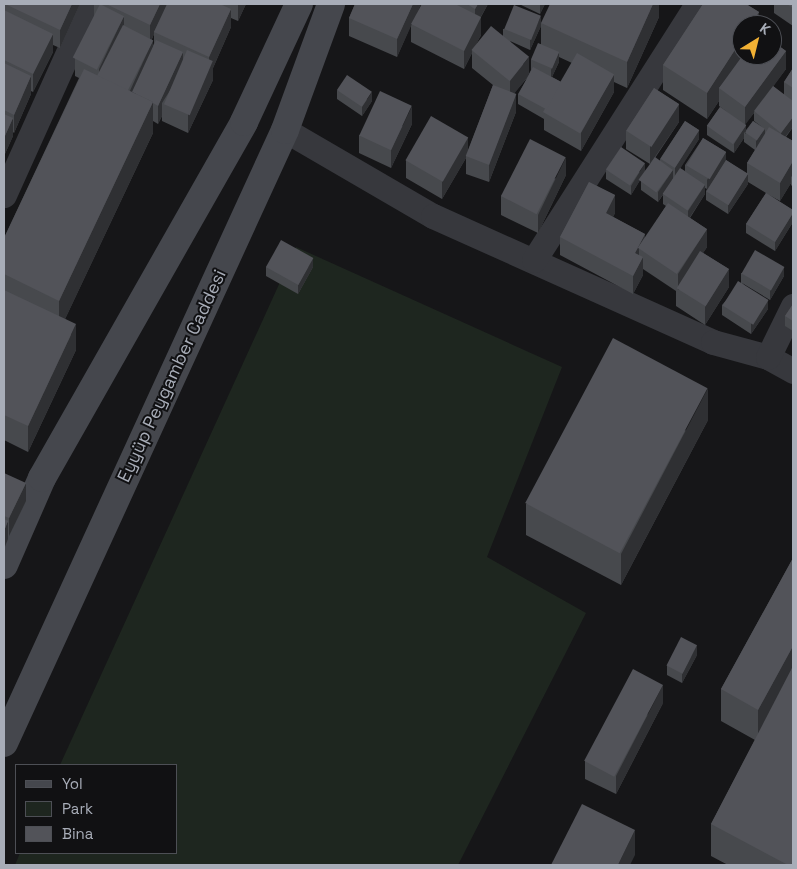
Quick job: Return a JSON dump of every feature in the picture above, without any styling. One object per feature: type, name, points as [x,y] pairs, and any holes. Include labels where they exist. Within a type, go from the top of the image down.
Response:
[{"type":"street","points":[[4,195],[90,4]]},
{"type":"street","points":[[4,565],[23,488],[244,122],[299,4]]},
{"type":"street","name":"Eyyüp Peygamber Caddesi","points":[[4,743],[285,130],[331,4]]},
{"type":"street","points":[[534,260],[697,4]]},
{"type":"street","points":[[285,130],[433,216],[713,342],[768,357],[793,371]]},
{"type":"street","points":[[768,357],[793,306]]},
{"type":"green space","points":[[296,247],[562,367],[487,557],[586,613],[458,865],[15,865],[20,854],[178,854],[178,764],[60,764]]},
{"type":"building","points":[[5,4],[72,4],[60,30]]},
{"type":"building","points":[[100,4],[124,16],[97,70],[73,57]]},
{"type":"building","points":[[106,4],[160,4],[150,25]]},
{"type":"building","points":[[167,4],[220,4],[231,9],[209,57],[154,32]]},
{"type":"building","points":[[355,4],[413,4],[397,39],[349,18]]},
{"type":"building","points":[[422,4],[455,4],[481,17],[464,51],[411,24]]},
{"type":"building","points":[[467,4],[478,4],[475,9]]},
{"type":"building","points":[[550,4],[653,4],[627,62],[541,23]]},
{"type":"building","points":[[703,4],[746,4],[759,12],[757,15],[732,15],[732,54],[707,93],[663,65]]},
{"type":"building","points":[[514,5],[541,16],[531,40],[504,29]]},
{"type":"building","points":[[4,10],[53,34],[33,74],[4,60]]},
{"type":"building","points":[[123,25],[153,40],[127,91],[97,76]]},
{"type":"building","points":[[491,26],[529,57],[510,81],[471,50]]},
{"type":"building","points":[[156,40],[183,52],[158,106],[132,92]]},
{"type":"building","points":[[538,43],[559,52],[552,69],[531,60]]},
{"type":"building","points":[[782,48],[786,51],[782,56]]},
{"type":"building","points":[[187,50],[213,61],[190,115],[164,104]]},
{"type":"building","points":[[577,53],[614,74],[580,133],[543,112]]},
{"type":"building","points":[[4,63],[31,76],[14,115],[4,110]]},
{"type":"building","points":[[736,65],[776,65],[745,107],[719,88]]},
{"type":"building","points":[[533,67],[561,82],[547,109],[518,94]]},
{"type":"building","points":[[793,68],[793,88],[784,82]]},
{"type":"building","points":[[84,69],[153,102],[59,301],[4,274],[4,238]]},
{"type":"building","points":[[347,75],[372,92],[362,107],[337,90]]},
{"type":"building","points":[[493,85],[516,94],[489,165],[466,156]]},
{"type":"building","points":[[773,86],[793,101],[793,117],[781,133],[754,111]]},
{"type":"building","points":[[654,88],[679,104],[651,147],[626,131]]},
{"type":"building","points":[[380,91],[412,106],[391,150],[359,135]]},
{"type":"building","points":[[720,107],[746,125],[733,144],[707,126]]},
{"type":"building","points":[[4,114],[13,118],[4,138]]},
{"type":"building","points":[[431,116],[468,138],[443,182],[406,160]]},
{"type":"building","points":[[685,121],[699,130],[675,168],[660,159]]},
{"type":"building","points":[[753,121],[765,129],[757,140],[745,133]]},
{"type":"building","points":[[769,127],[793,141],[793,161],[780,183],[747,163]]},
{"type":"building","points":[[703,138],[726,152],[710,179],[687,165]]},
{"type":"building","points":[[530,139],[566,157],[537,214],[501,196]]},
{"type":"building","points":[[621,147],[645,163],[630,186],[606,169]]},
{"type":"building","points":[[655,157],[673,170],[656,193],[639,180]]},
{"type":"building","points":[[726,160],[748,174],[728,205],[706,191]]},
{"type":"building","points":[[680,168],[705,185],[688,210],[663,194]]},
{"type":"building","points":[[589,182],[615,195],[606,213],[645,234],[635,253],[643,257],[633,276],[560,237]]},
{"type":"building","points":[[766,193],[793,210],[775,242],[746,224]]},
{"type":"building","points":[[668,203],[707,229],[677,274],[638,248]]},
{"type":"building","points":[[281,240],[313,258],[298,285],[266,267]]},
{"type":"building","points":[[755,250],[784,267],[771,290],[742,273]]},
{"type":"building","points":[[700,251],[729,269],[706,306],[677,288]]},
{"type":"building","points":[[738,281],[769,300],[753,325],[723,306]]},
{"type":"building","points":[[4,290],[76,324],[28,426],[4,415]]},
{"type":"building","points":[[793,304],[793,321],[785,316]]},
{"type":"building","points":[[613,338],[707,388],[620,553],[525,503]]},
{"type":"building","points":[[4,473],[26,483],[9,518],[4,516]]},
{"type":"building","points":[[4,519],[8,521],[4,531]]},
{"type":"building","points":[[793,558],[793,646],[758,710],[721,689]]},
{"type":"building","points":[[681,637],[697,645],[683,674],[666,666]]},
{"type":"building","points":[[793,666],[793,865],[788,865],[711,824]]},
{"type":"building","points":[[633,669],[663,685],[614,777],[584,761]]},
{"type":"building","points":[[582,804],[635,830],[618,865],[551,865]]}]
